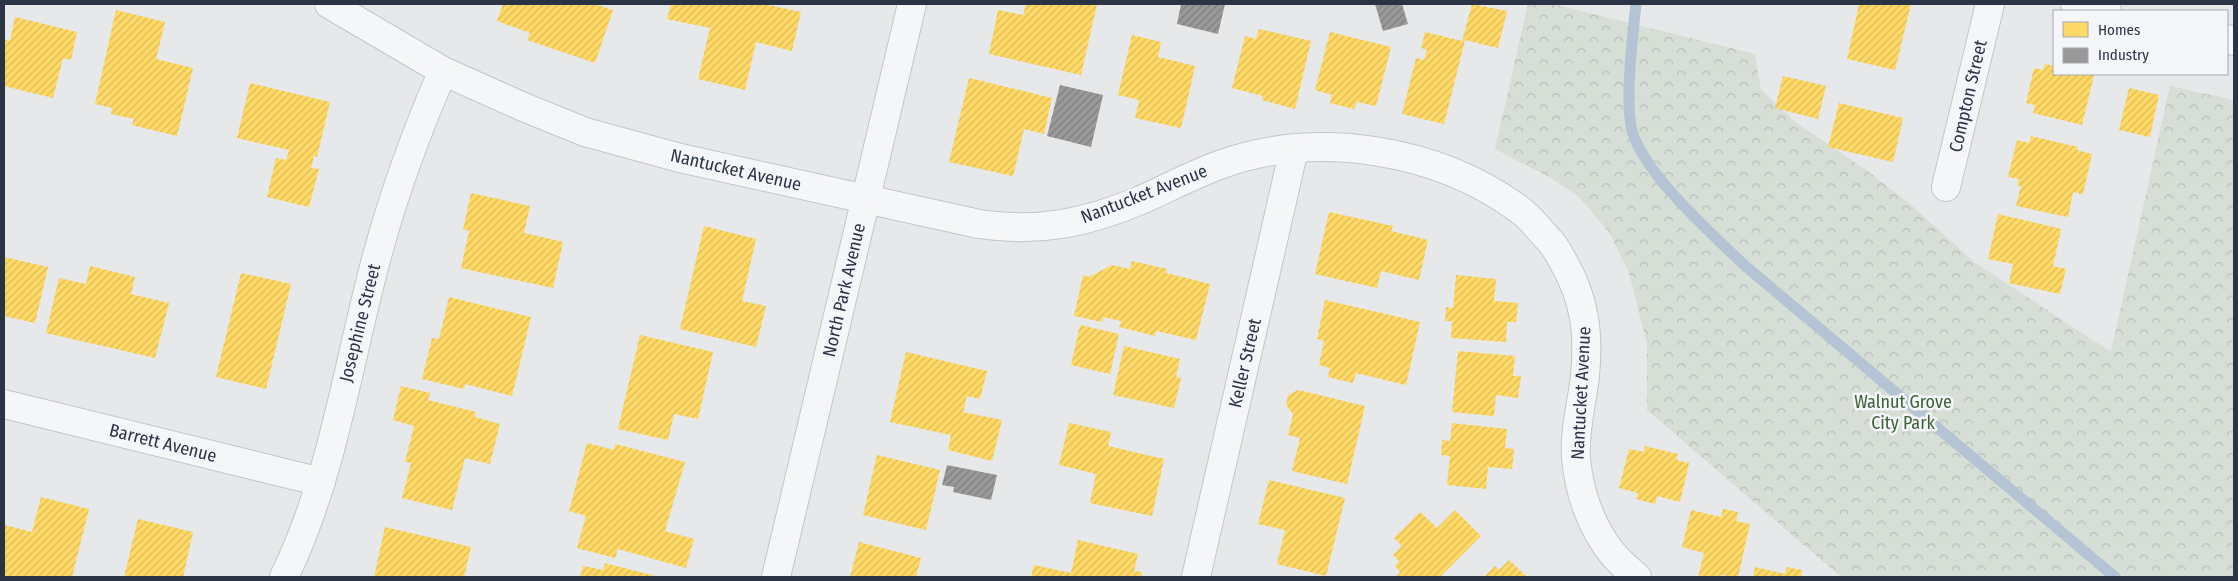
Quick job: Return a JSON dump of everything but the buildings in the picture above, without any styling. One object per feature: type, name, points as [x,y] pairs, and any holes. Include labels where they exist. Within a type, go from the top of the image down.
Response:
[{"type":"street","name":"Nantucket Avenue","points":[[329,4],[443,71],[585,132],[680,158],[979,224],[1002,227],[1043,228],[1075,222],[1122,207],[1220,165],[1249,156],[1294,149],[1345,148],[1391,155],[1440,166],[1481,186],[1522,211],[1555,246],[1574,282],[1585,314],[1587,340],[1576,456],[1580,486],[1592,522],[1612,554],[1637,577]]},
{"type":"street","name":"North Park Avenue","points":[[776,577],[912,4]]},
{"type":"street","name":"Compton Street","points":[[1946,187],[1990,4]]},
{"type":"street","points":[[2075,4],[2102,10]]},
{"type":"street","name":"Josephine Street","points":[[284,577],[308,522],[321,482],[386,226],[413,139],[443,71]]},
{"type":"street","name":"Keller Street","points":[[1196,577],[1294,149]]},
{"type":"street","name":"Barrett Avenue","points":[[4,404],[321,482]]},
{"type":"green space","name":"Walnut Grove City Park","points":[[1528,4],[1553,4],[1755,54],[1761,89],[1794,121],[1869,172],[1910,204],[1974,262],[2111,352],[2170,86],[2234,100],[2234,577],[1841,577],[1647,410],[1647,344],[1629,273],[1609,232],[1579,197],[1549,177],[1495,149]]},
{"type":"waterway","points":[[1636,4],[1629,91],[1631,125],[1634,137],[1642,153],[1667,187],[1698,221],[1743,264],[2115,577]]}]
